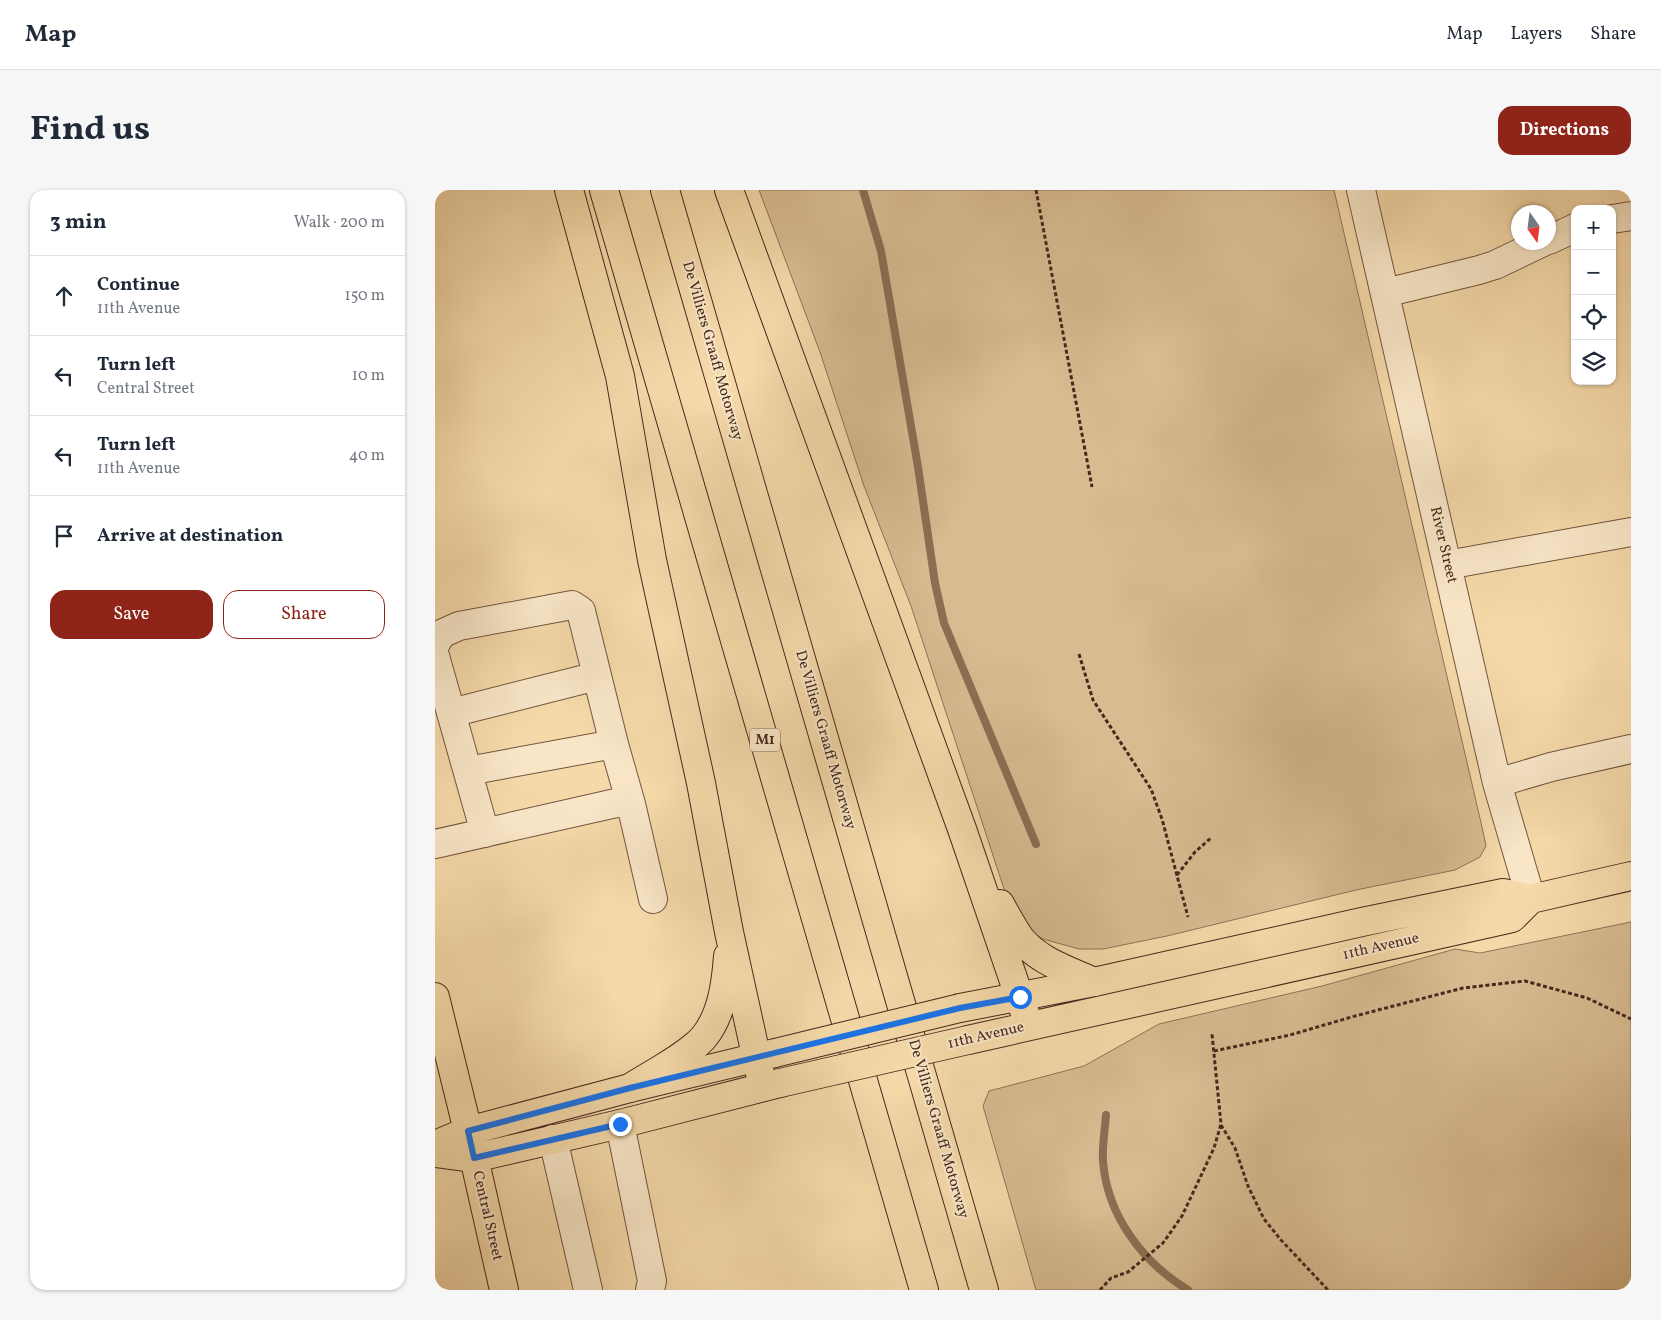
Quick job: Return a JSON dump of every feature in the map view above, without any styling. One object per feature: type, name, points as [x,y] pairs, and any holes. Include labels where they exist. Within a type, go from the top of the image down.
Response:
[{"type":"main road","points":[[569,190],[620,376],[652,560],[701,784],[729,932],[766,1055],[771,1085]]},
{"type":"main road","name":"M1","points":[[604,190],[924,1290]]},
{"type":"main road","name":"De Villiers Graaff Motorway","points":[[665,190],[984,1290]]},
{"type":"main road","points":[[729,190],[962,830],[1029,1025]]},
{"type":"main road","points":[[962,830],[1001,906],[1020,938],[1042,958],[1094,982]]},
{"type":"main road","name":"11th Avenue","points":[[435,1145],[468,1131],[630,1088],[960,1008],[1094,982],[1361,922],[1503,893],[1531,899],[1631,876]]},
{"type":"main road","name":"11th Avenue","points":[[435,1153],[474,1158],[620,1124],[771,1085],[1029,1025],[1512,918],[1531,899]]},
{"type":"main road","points":[[630,1088],[682,1055],[704,1037],[716,1016],[726,985],[729,932]]},
{"type":"main road","name":"Central Street","points":[[435,997],[504,1290]]},
{"type":"street","name":"River Street","points":[[1361,190],[1497,783],[1531,899]]},
{"type":"street","points":[[1616,218],[1631,216]]},
{"type":"street","points":[[1556,237],[1571,230]]},
{"type":"street","points":[[1385,292],[1479,270],[1495,265],[1526,250]]},
{"type":"street","points":[[1447,565],[1631,532]]},
{"type":"street","points":[[435,645],[441,634],[459,626],[572,605],[581,611],[631,804],[653,899]]},
{"type":"street","points":[[435,656],[485,833]]},
{"type":"street","points":[[451,713],[597,676]]},
{"type":"street","points":[[468,771],[614,744]]},
{"type":"street","points":[[1497,783],[1631,749]]},
{"type":"street","points":[[435,844],[616,804],[631,804]]},
{"type":"street","points":[[620,1124],[651,1281],[650,1290]]},
{"type":"street","points":[[553,1139],[589,1290]]},
{"type":"path","points":[[1036,190],[1092,487]]},
{"type":"path","points":[[1079,654],[1093,700],[1151,789],[1162,819],[1188,917]]},
{"type":"path","points":[[1177,875],[1195,852],[1212,837]]},
{"type":"path","points":[[1214,1051],[1290,1035],[1463,988],[1525,981],[1587,998],[1631,1019]]},
{"type":"path","points":[[1100,1290],[1111,1278],[1128,1272],[1160,1245],[1174,1229],[1193,1195],[1221,1124],[1212,1034]]},
{"type":"path","points":[[1221,1124],[1235,1148],[1251,1194],[1264,1219],[1328,1290]]},
{"type":"shaded area","points":[[759,190],[1334,190],[1482,827],[1486,846],[1480,857],[1455,870],[1356,890],[1167,936],[1103,949],[1079,949],[1043,939],[1030,931],[1009,904],[911,606],[864,486],[820,352]]},
{"type":"shaded area","points":[[1631,922],[1631,1290],[1036,1290],[983,1106],[989,1091],[1084,1066],[1159,1024],[1322,986],[1455,949],[1480,953]]},
{"type":"waterway","points":[[863,190],[881,251],[918,467],[935,583],[944,623],[1036,844]]},
{"type":"waterway","points":[[1106,1115],[1103,1161],[1111,1200],[1130,1235],[1142,1251],[1171,1279],[1188,1290]]},
{"type":"route","points":[[620,1124],[474,1158],[468,1131],[630,1088],[960,1008],[1020,997]]}]
